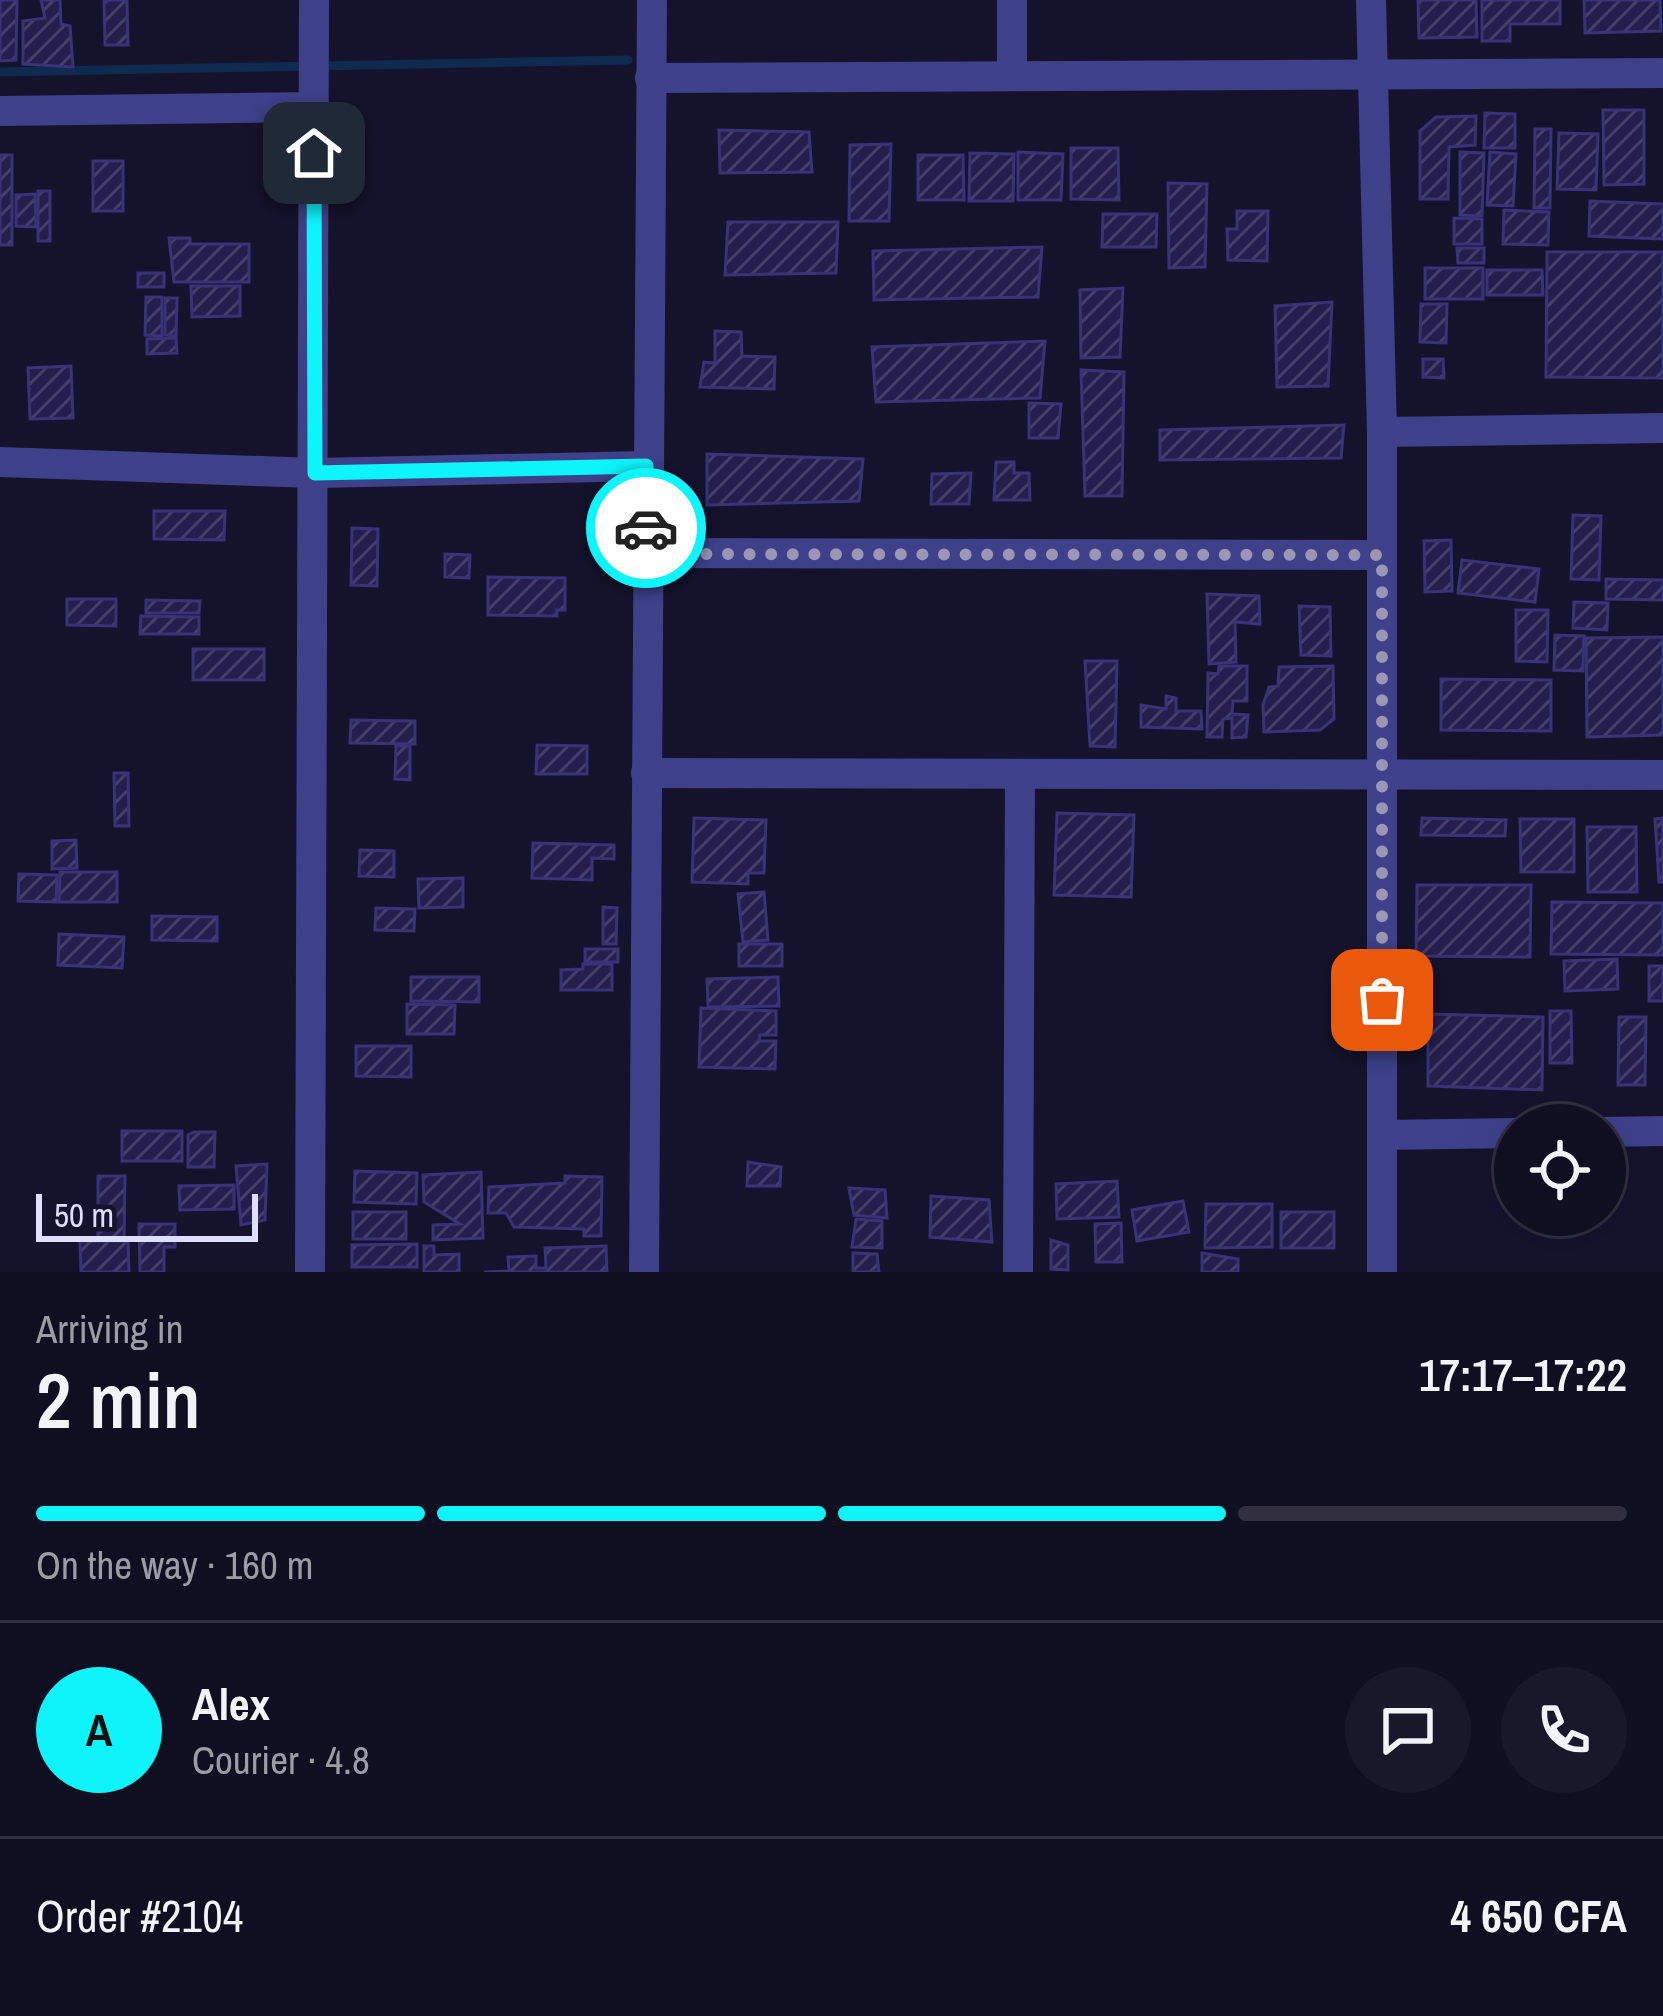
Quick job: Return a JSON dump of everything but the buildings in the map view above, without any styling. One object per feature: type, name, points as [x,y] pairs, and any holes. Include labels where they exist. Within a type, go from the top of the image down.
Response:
[{"type":"street","points":[[310,1272],[314,0]]},
{"type":"street","points":[[644,1272],[652,0]]},
{"type":"street","points":[[1012,0],[1012,76]]},
{"type":"street","points":[[1371,0],[1382,432],[1382,1272]]},
{"type":"street","points":[[650,79],[1663,73]]},
{"type":"street","points":[[0,110],[314,107]]},
{"type":"street","points":[[1382,432],[1663,428]]},
{"type":"street","points":[[0,462],[315,473],[646,466]]},
{"type":"street","points":[[646,554],[1382,555]]},
{"type":"street","points":[[646,773],[1663,775]]},
{"type":"street","points":[[1018,1272],[1020,774]]},
{"type":"street","points":[[1626,1132],[1663,1131]]},
{"type":"street","points":[[1382,1135],[1494,1133]]},
{"type":"waterway","points":[[0,72],[628,60]]},
{"type":"way so far","points":[[646,528],[646,554],[1382,555],[1382,1000]]},
{"type":"route","points":[[314,153],[315,473],[646,466],[646,528]]}]
